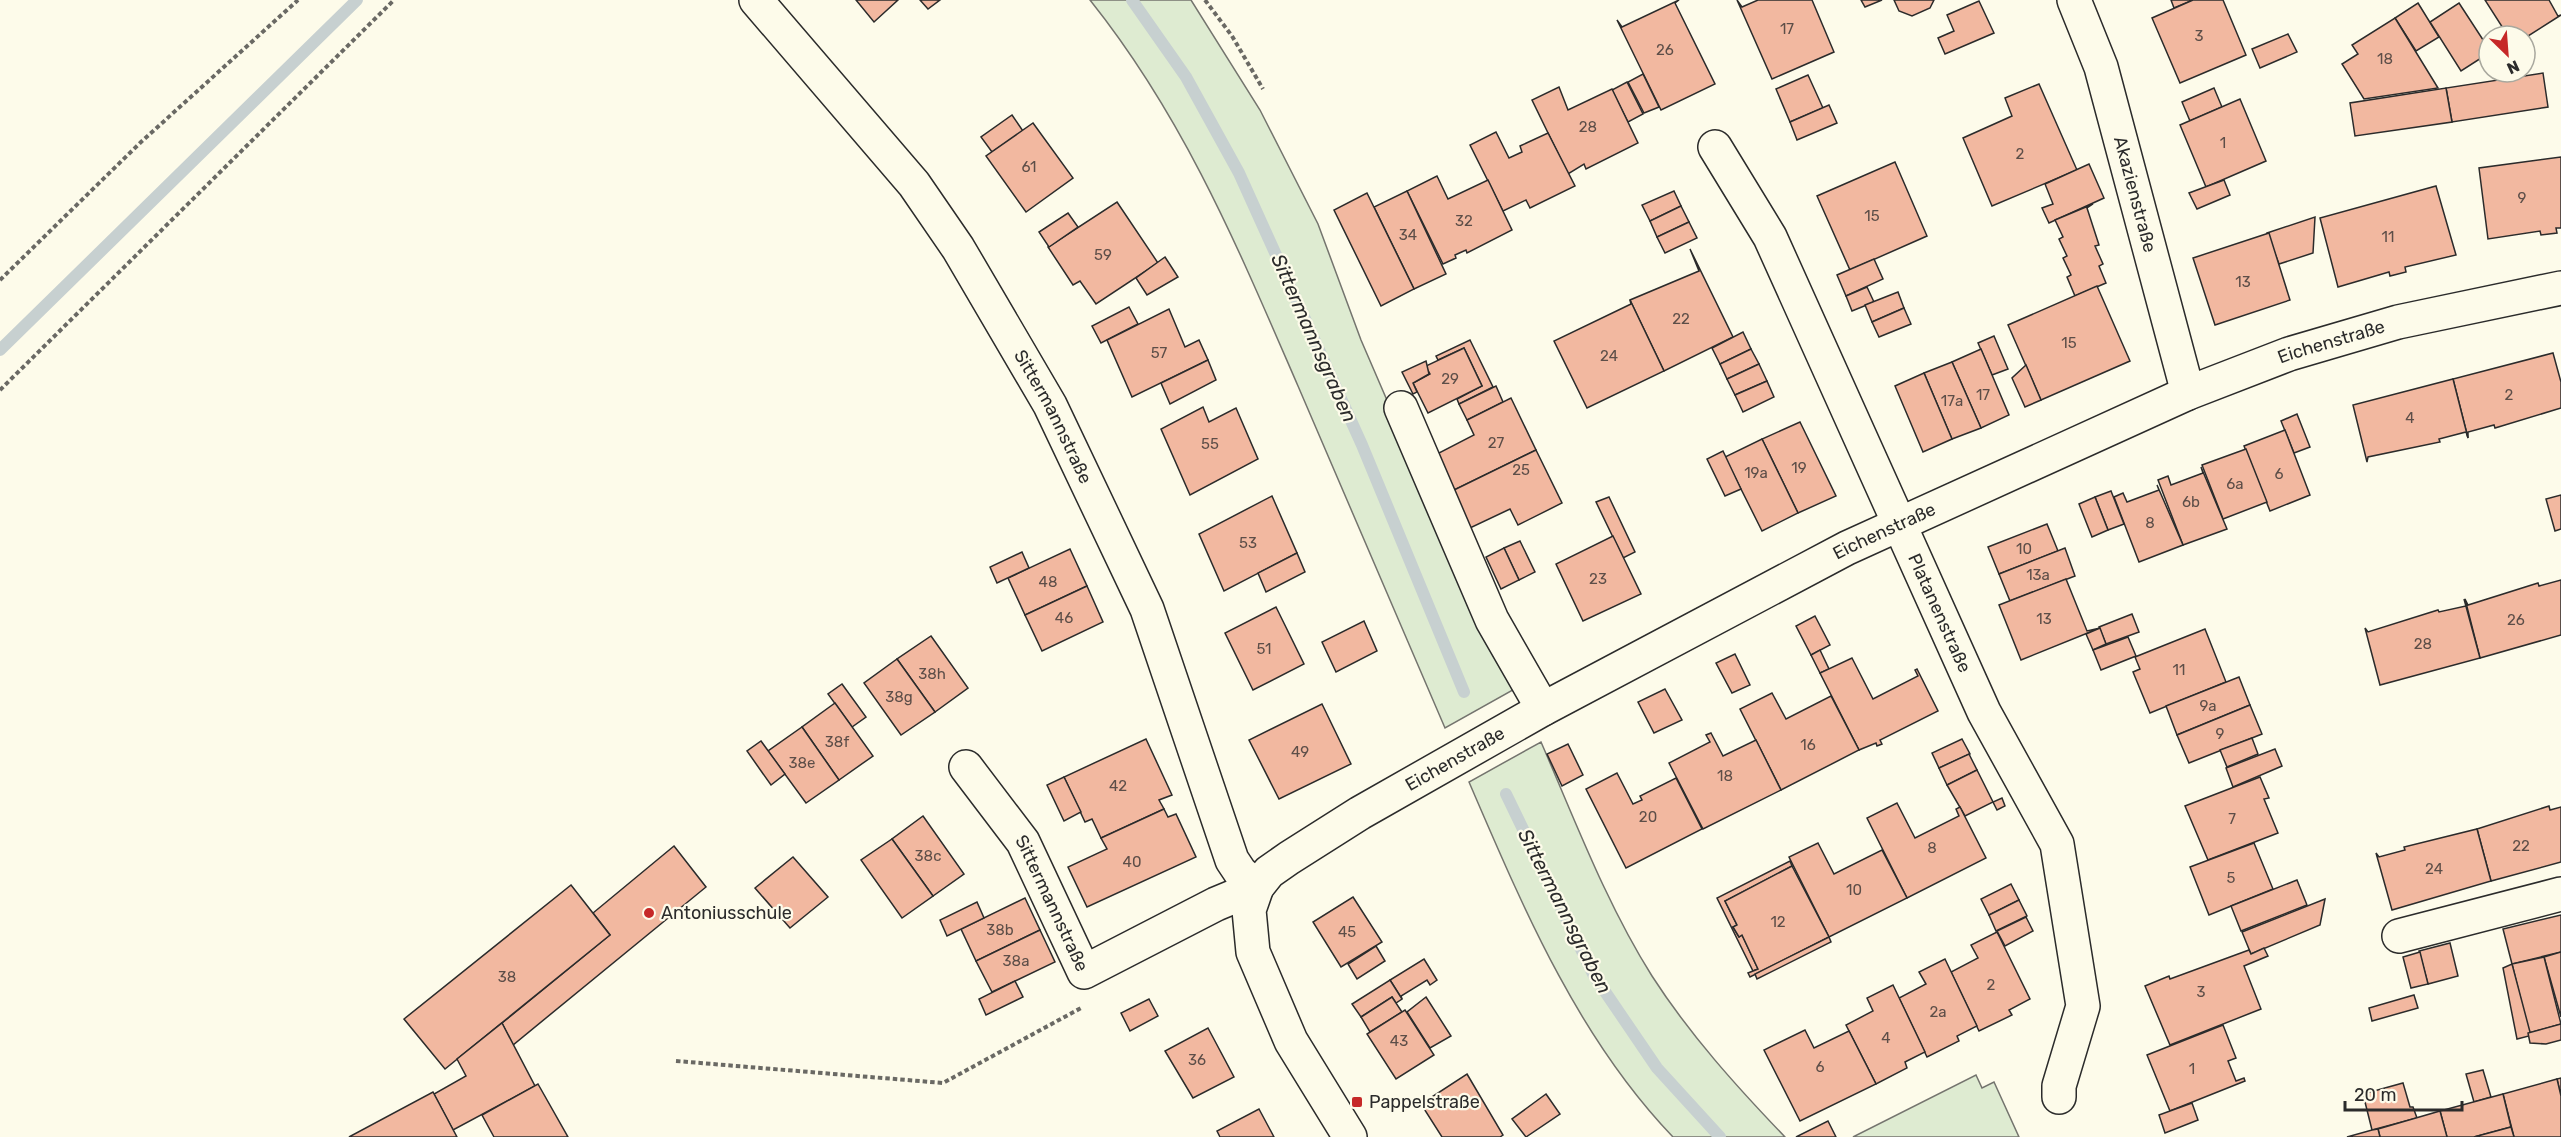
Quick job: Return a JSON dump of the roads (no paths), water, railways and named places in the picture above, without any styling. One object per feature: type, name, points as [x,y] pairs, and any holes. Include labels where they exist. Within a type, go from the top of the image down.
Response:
[{"type":"street","name":"Sittermannstraße","points":[[756,0],[914,184],[958,248],[1050,405],[1147,609],[1232,860],[1240,872],[1257,887],[1216,904],[1084,972],[1023,842],[966,767]]},
{"type":"street","name":"Akazienstraße","points":[[2074,0],[2101,67],[2188,393]]},
{"type":"street","name":"Platanenstraße","points":[[1714,147],[1770,237],[1901,522],[1984,711],[2057,844],[2083,1006],[2059,1086],[2059,1097]]},
{"type":"street","name":"Eichenstraße","points":[[1257,887],[1269,872],[1360,813],[1543,709],[1901,522],[2188,393],[2289,354],[2398,322],[2561,288]]},
{"type":"street","points":[[1401,408],[1492,620],[1543,709]]},
{"type":"street","points":[[1257,887],[1249,910],[1253,952],[1292,1041],[1350,1137]]},
{"type":"street","points":[[2398,936],[2561,894]]},
{"type":"waterway","points":[[0,350],[357,0]]},
{"type":"waterway","name":"Sittermannsgraben","points":[[1132,0],[1186,77],[1239,173],[1362,445],[1464,692]]},
{"type":"waterway","name":"Sittermannsgraben","points":[[1506,794],[1593,974],[1657,1068],[1720,1137]]},
{"type":"place","name":"Antoniusschule","points":[[649,913]]},
{"type":"place","name":"Pappelstraße","points":[[1357,1102]]}]
